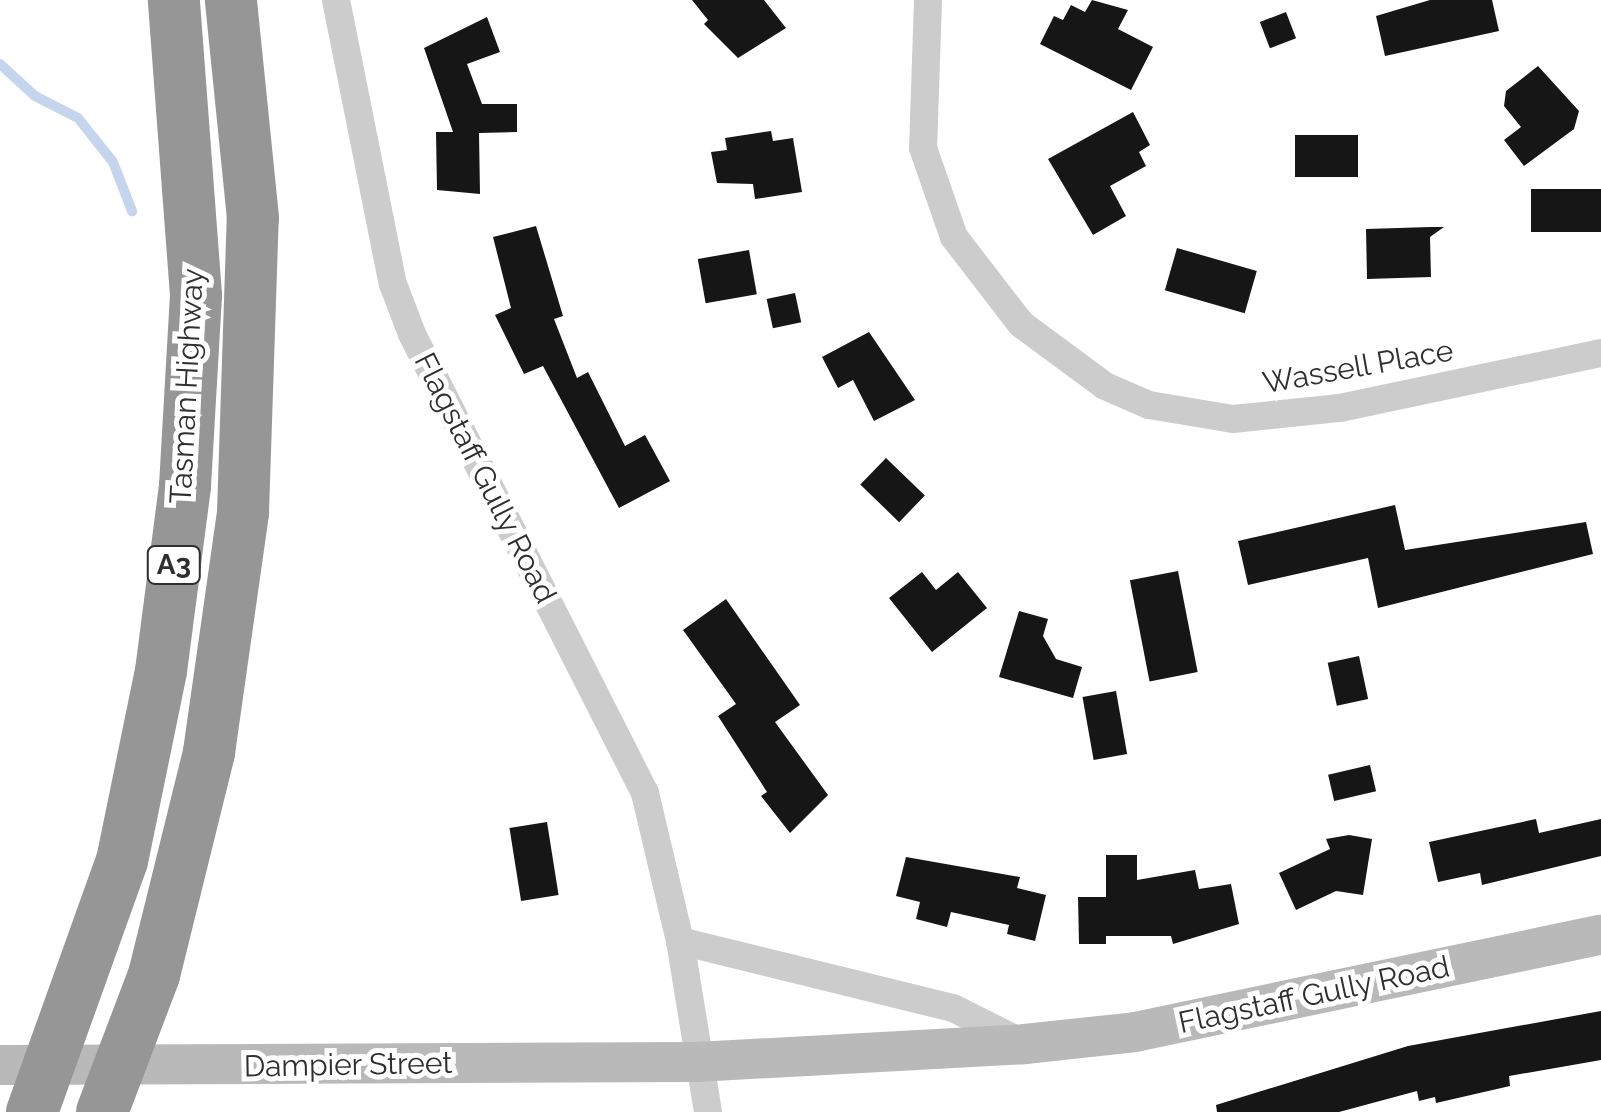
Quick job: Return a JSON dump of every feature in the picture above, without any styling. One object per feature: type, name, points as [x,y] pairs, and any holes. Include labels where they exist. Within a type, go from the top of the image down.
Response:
[{"type":"highway","name":"Tasman Highway","points":[[32,1112],[122,861],[161,671],[182,504],[196,295],[174,0]]},
{"type":"highway","name":"Tasman Highway","points":[[102,1112],[154,976],[209,752],[243,512],[254,218],[231,0]]},
{"type":"street","name":"Flagstaff Gully Road","points":[[336,0],[393,284],[447,412],[631,760],[652,817],[680,940],[696,1062],[1025,1044],[1174,1024],[1601,936]]},
{"type":"street","name":"Wassell Place","points":[[928,0],[923,148],[950,228],[1020,324],[1105,386],[1149,404],[1233,419],[1340,408],[1601,352]]},
{"type":"street","points":[[680,940],[954,1008],[1025,1044]]},
{"type":"street","points":[[696,1062],[708,1112]]},
{"type":"street","name":"Dampier Street","points":[[0,1065],[696,1062]]},
{"type":"building","points":[[692,0],[764,0],[786,28],[738,58],[704,24],[708,20]]},
{"type":"building","points":[[1092,0],[1128,10],[1118,29],[1153,47],[1131,90],[1040,44],[1054,16],[1063,20],[1071,5],[1085,12]]},
{"type":"building","points":[[1430,0],[1492,0],[1499,31],[1385,56],[1376,16]]},
{"type":"building","points":[[1286,12],[1296,38],[1270,48],[1260,22]]},
{"type":"building","points":[[487,17],[500,52],[467,64],[482,104],[517,104],[517,132],[479,133],[480,194],[437,190],[436,132],[453,132],[424,48]]},
{"type":"building","points":[[1538,66],[1579,111],[1574,129],[1524,166],[1504,140],[1521,127],[1504,106],[1506,91]]},
{"type":"building","points":[[1133,112],[1150,145],[1139,152],[1146,166],[1110,186],[1126,216],[1093,235],[1048,159]]},
{"type":"building","points":[[771,131],[773,141],[793,138],[802,192],[755,199],[753,184],[717,183],[711,152],[727,150],[725,138]]},
{"type":"building","points":[[1295,135],[1358,135],[1358,177],[1295,177]]},
{"type":"building","points":[[1531,189],[1601,189],[1601,232],[1531,232]]},
{"type":"building","points":[[536,226],[563,316],[554,319],[577,378],[588,372],[625,446],[645,435],[670,481],[619,508],[543,366],[524,374],[495,315],[511,308],[493,237]]},
{"type":"building","points":[[1444,227],[1430,237],[1431,277],[1367,279],[1366,229]]},
{"type":"building","points":[[1177,248],[1257,271],[1245,313],[1165,290]]},
{"type":"building","points":[[749,250],[757,294],[706,303],[698,259]]},
{"type":"building","points":[[795,293],[801,322],[773,328],[767,299]]},
{"type":"building","points":[[869,332],[915,400],[874,421],[853,380],[838,388],[822,357]]},
{"type":"building","points":[[886,458],[925,496],[899,522],[860,485]]},
{"type":"building","points":[[1395,505],[1405,550],[1586,522],[1593,554],[1378,608],[1368,558],[1248,585],[1238,541]]},
{"type":"building","points":[[1178,571],[1198,672],[1150,681],[1130,580]]},
{"type":"building","points":[[922,572],[936,590],[958,572],[987,608],[932,652],[889,598]]},
{"type":"building","points":[[726,599],[800,705],[775,722],[828,795],[790,833],[761,796],[767,792],[718,716],[736,704],[683,630]]},
{"type":"building","points":[[1019,611],[1048,619],[1043,636],[1056,659],[1082,667],[1073,698],[999,677]]},
{"type":"building","points":[[1359,656],[1368,699],[1337,706],[1328,663]]},
{"type":"building","points":[[1116,691],[1127,754],[1094,760],[1083,697]]},
{"type":"building","points":[[1370,765],[1376,791],[1334,801],[1328,775]]},
{"type":"building","points":[[1536,819],[1539,833],[1601,819],[1601,856],[1482,885],[1480,873],[1438,882],[1429,842]]},
{"type":"building","points":[[547,822],[559,895],[521,901],[509,828]]},
{"type":"building","points":[[1349,835],[1372,839],[1363,895],[1336,891],[1296,910],[1279,873],[1330,849],[1326,839]]},
{"type":"building","points":[[1106,855],[1137,855],[1137,880],[1195,870],[1199,889],[1231,884],[1239,924],[1173,944],[1171,936],[1106,936],[1106,944],[1079,944],[1078,897],[1106,897]]},
{"type":"building","points":[[906,857],[1020,877],[1017,888],[1046,895],[1035,941],[1007,934],[1009,925],[951,912],[947,927],[916,919],[920,902],[896,896]]},
{"type":"building","points":[[1601,1011],[1601,1060],[1509,1076],[1510,1086],[1436,1103],[1435,1097],[1419,1101],[1417,1091],[1339,1112],[1217,1112],[1216,1105],[1408,1046]]},
{"type":"waterway","points":[[0,64],[35,96],[78,118],[113,162],[132,211]]}]
